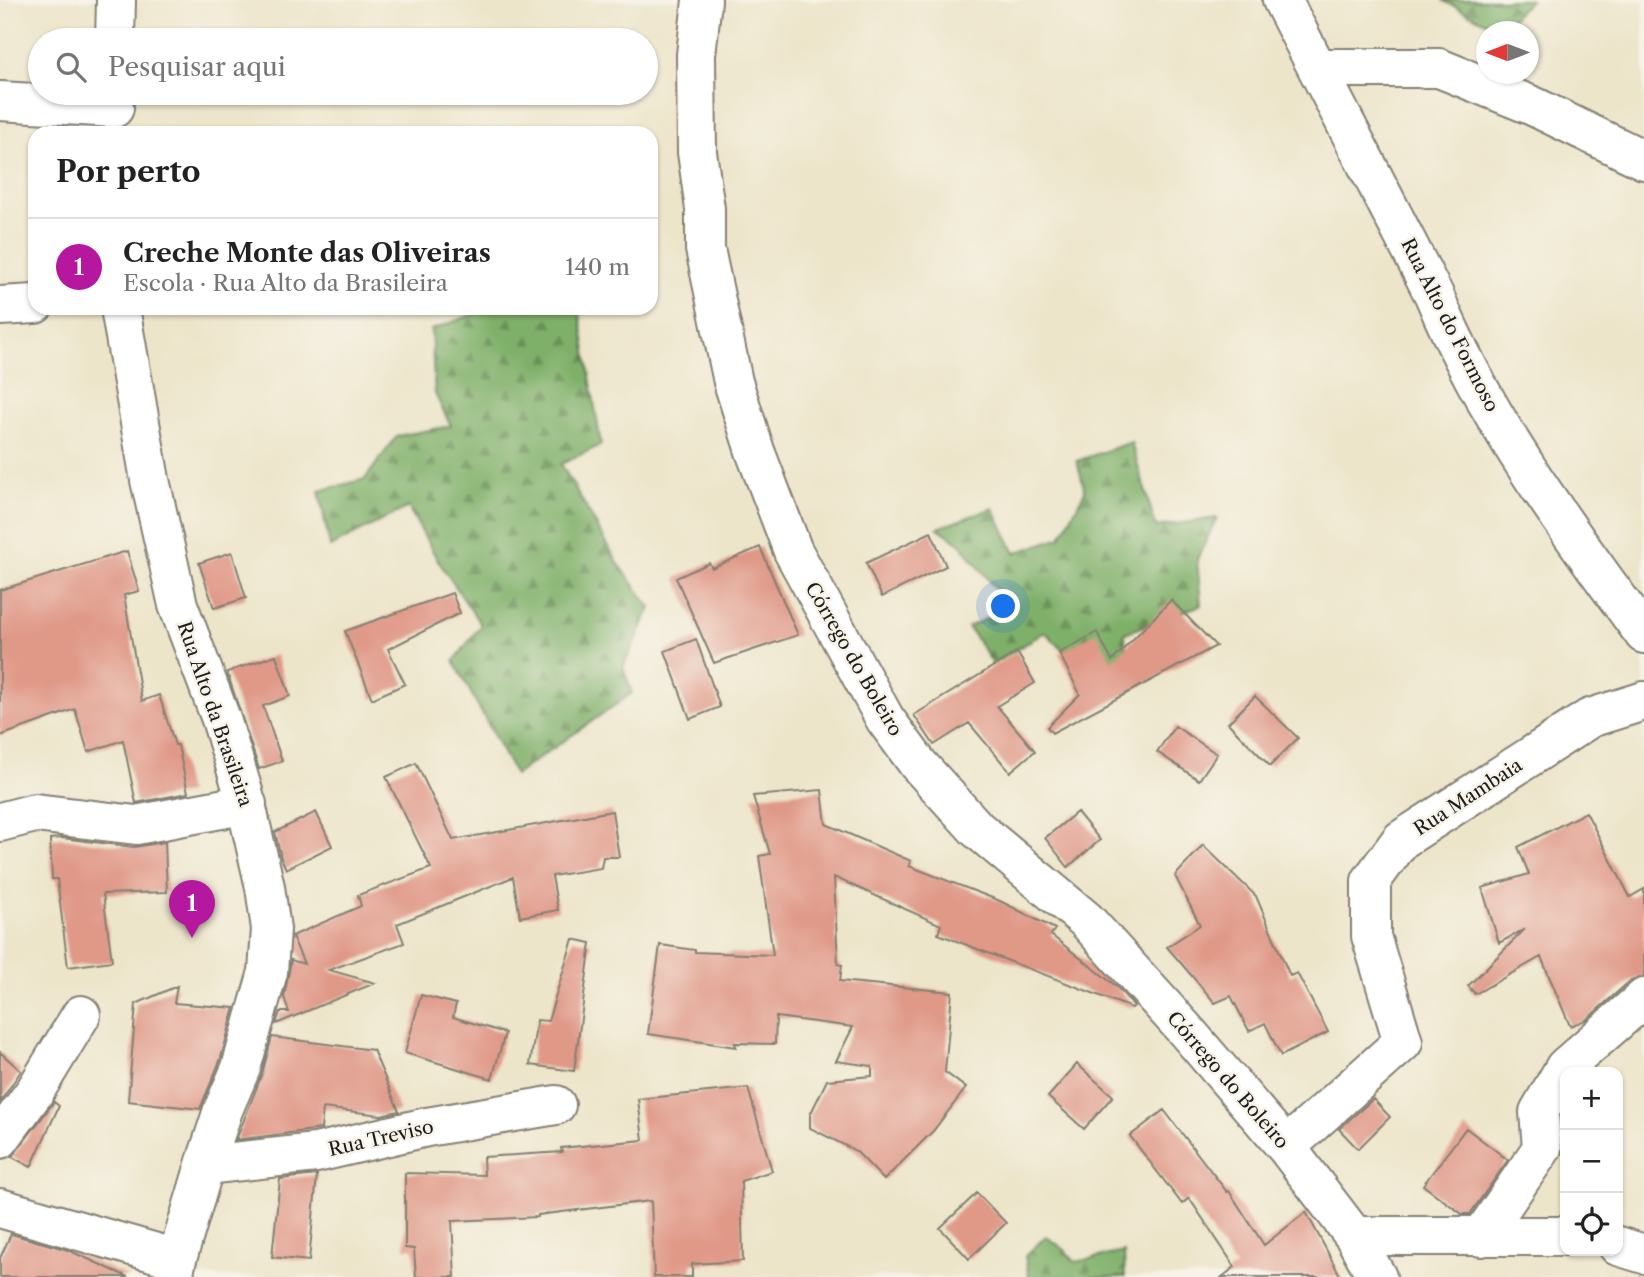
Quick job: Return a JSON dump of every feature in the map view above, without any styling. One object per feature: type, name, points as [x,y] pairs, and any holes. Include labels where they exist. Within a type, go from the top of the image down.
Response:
[{"type":"street","points":[[115,28],[116,0]]},
{"type":"street","name":"Córrego do Boleiro","points":[[702,0],[696,55],[697,152],[705,209],[705,249],[733,382],[755,451],[793,551],[885,719],[918,764],[978,829],[1086,920],[1286,1147],[1354,1236],[1377,1277]]},
{"type":"street","name":"Rua Alto do Formoso","points":[[1282,0],[1434,295],[1446,325],[1492,409],[1530,471],[1644,634]]},
{"type":"street","points":[[1317,68],[1439,68],[1533,106],[1644,160]]},
{"type":"street","points":[[0,101],[28,103]]},
{"type":"street","points":[[45,105],[113,111]]},
{"type":"street","points":[[0,306],[28,304]]},
{"type":"street","name":"Rua Alto da Brasileira","points":[[121,315],[150,480],[178,605],[221,719],[247,804],[271,929],[268,972],[241,1068],[223,1110],[175,1268]]},
{"type":"street","name":"Rua Mambaia","points":[[1286,1147],[1404,1042],[1371,936],[1371,881],[1401,840],[1590,718],[1644,701]]},
{"type":"street","points":[[0,822],[34,813],[136,825],[247,804]]},
{"type":"street","points":[[1481,1237],[1542,1148],[1539,1112],[1565,1067],[1644,998]]},
{"type":"street","points":[[0,1139],[35,1091],[81,1015]]},
{"type":"street","name":"Rua Treviso","points":[[205,1165],[316,1153],[427,1127],[556,1105]]},
{"type":"street","points":[[0,1208],[175,1268]]},
{"type":"street","points":[[1354,1236],[1560,1236]]},
{"type":"street","points":[[1623,1247],[1644,1254]]},
{"type":"green space","points":[[1442,0],[1530,0],[1510,21],[1483,21]]},
{"type":"green space","points":[[472,315],[580,315],[601,445],[561,464],[618,563],[651,608],[623,667],[632,693],[515,775],[454,661],[481,625],[437,559],[408,507],[330,547],[319,491],[365,479],[397,436],[451,426],[435,394],[431,330]]},
{"type":"green space","points":[[1131,442],[1156,527],[1217,518],[1197,559],[1201,605],[1125,633],[1126,668],[1104,690],[1045,632],[993,664],[968,627],[1010,608],[960,543],[938,528],[993,508],[1015,553],[1061,537],[1085,491],[1077,461]]},
{"type":"green space","points":[[1046,1236],[1065,1250],[1075,1262],[1124,1252],[1125,1277],[1029,1277],[1025,1256]]},
{"type":"building","points":[[931,532],[946,566],[882,597],[866,563]]},
{"type":"building","points":[[760,547],[798,635],[714,663],[676,578],[709,563],[712,568]]},
{"type":"building","points":[[127,551],[139,591],[124,595],[142,701],[159,695],[175,745],[178,745],[188,793],[136,803],[123,740],[88,752],[75,709],[0,736],[0,590]]},
{"type":"building","points":[[232,552],[246,598],[214,608],[199,563]]},
{"type":"building","points":[[452,593],[460,613],[388,649],[405,684],[372,699],[345,631]]},
{"type":"building","points":[[1171,600],[1216,646],[1052,733],[1047,727],[1080,694],[1059,653],[1097,632],[1112,661]]},
{"type":"building","points":[[696,639],[720,707],[690,719],[665,651]]},
{"type":"building","points":[[1017,652],[1035,683],[997,706],[1035,751],[1010,772],[969,723],[934,745],[914,715]]},
{"type":"building","points":[[276,655],[290,696],[263,706],[282,761],[259,769],[227,672]]},
{"type":"building","points":[[1255,696],[1298,738],[1270,766],[1228,723]]},
{"type":"building","points":[[1175,726],[1217,754],[1199,780],[1157,752]]},
{"type":"building","points":[[416,763],[453,840],[612,811],[619,857],[603,857],[601,868],[552,876],[558,910],[520,917],[513,877],[397,924],[404,943],[329,970],[375,983],[276,1024],[280,1012],[289,1012],[284,997],[291,960],[304,964],[292,936],[361,906],[358,895],[431,868],[386,777]]},
{"type":"building","points":[[822,790],[826,824],[911,861],[909,866],[1000,901],[1055,929],[1051,935],[1116,986],[1134,1006],[1132,1008],[938,934],[941,925],[834,877],[838,964],[842,965],[840,981],[952,992],[945,1072],[966,1088],[933,1131],[884,1180],[856,1151],[810,1128],[810,1115],[827,1080],[872,1076],[872,1066],[836,1061],[853,1027],[776,1017],[775,1044],[735,1043],[736,1047],[648,1034],[660,945],[695,952],[773,955],[759,856],[770,854],[753,796]]},
{"type":"building","points":[[316,812],[332,846],[286,869],[275,832]]},
{"type":"building","points":[[1077,812],[1100,840],[1068,867],[1045,838]]},
{"type":"building","points":[[1586,812],[1630,897],[1644,889],[1644,977],[1630,981],[1586,1020],[1570,1026],[1541,957],[1475,994],[1468,986],[1525,929],[1499,943],[1482,888],[1529,874],[1518,847]]},
{"type":"building","points":[[62,838],[134,847],[165,842],[167,892],[103,894],[112,961],[68,967],[57,879],[52,879],[50,839]]},
{"type":"building","points":[[1203,845],[1256,896],[1290,976],[1297,973],[1328,1032],[1281,1056],[1265,1023],[1249,1031],[1231,996],[1215,1003],[1167,947],[1200,925],[1175,876]]},
{"type":"building","points":[[573,939],[591,943],[574,1071],[530,1065],[537,1020],[548,1021]]},
{"type":"building","points":[[177,986],[174,1003],[235,1008],[220,1061],[200,1109],[128,1101],[136,1004]]},
{"type":"building","points":[[421,995],[456,1004],[453,1017],[505,1033],[492,1079],[405,1053]]},
{"type":"building","points":[[272,1037],[373,1050],[399,1111],[381,1115],[323,1108],[321,1129],[236,1140],[262,1074]]},
{"type":"building","points":[[0,1052],[21,1071],[0,1102]]},
{"type":"building","points":[[1077,1064],[1113,1096],[1084,1129],[1048,1097]]},
{"type":"building","points":[[748,1088],[772,1171],[741,1181],[743,1261],[692,1264],[692,1277],[654,1277],[651,1201],[538,1217],[452,1221],[455,1277],[416,1277],[414,1249],[405,1248],[405,1173],[484,1175],[483,1157],[562,1152],[561,1148],[643,1140],[638,1099]]},
{"type":"building","points":[[1373,1099],[1390,1117],[1358,1149],[1339,1129]]},
{"type":"building","points":[[54,1102],[59,1106],[31,1167],[12,1157]]},
{"type":"building","points":[[1164,1110],[1227,1192],[1229,1191],[1264,1245],[1306,1212],[1341,1277],[1222,1277],[1235,1267],[1189,1198],[1182,1204],[1130,1136]]},
{"type":"building","points":[[1466,1128],[1508,1160],[1470,1214],[1462,1214],[1423,1185]]},
{"type":"building","points":[[317,1175],[309,1261],[272,1257],[280,1179]]},
{"type":"building","points":[[977,1193],[1006,1223],[969,1259],[940,1228]]},
{"type":"building","points":[[11,1234],[68,1250],[128,1277],[0,1277],[0,1258]]},
{"type":"place","name":"Creche Monte das Oliveiras","points":[[192,938]]}]
